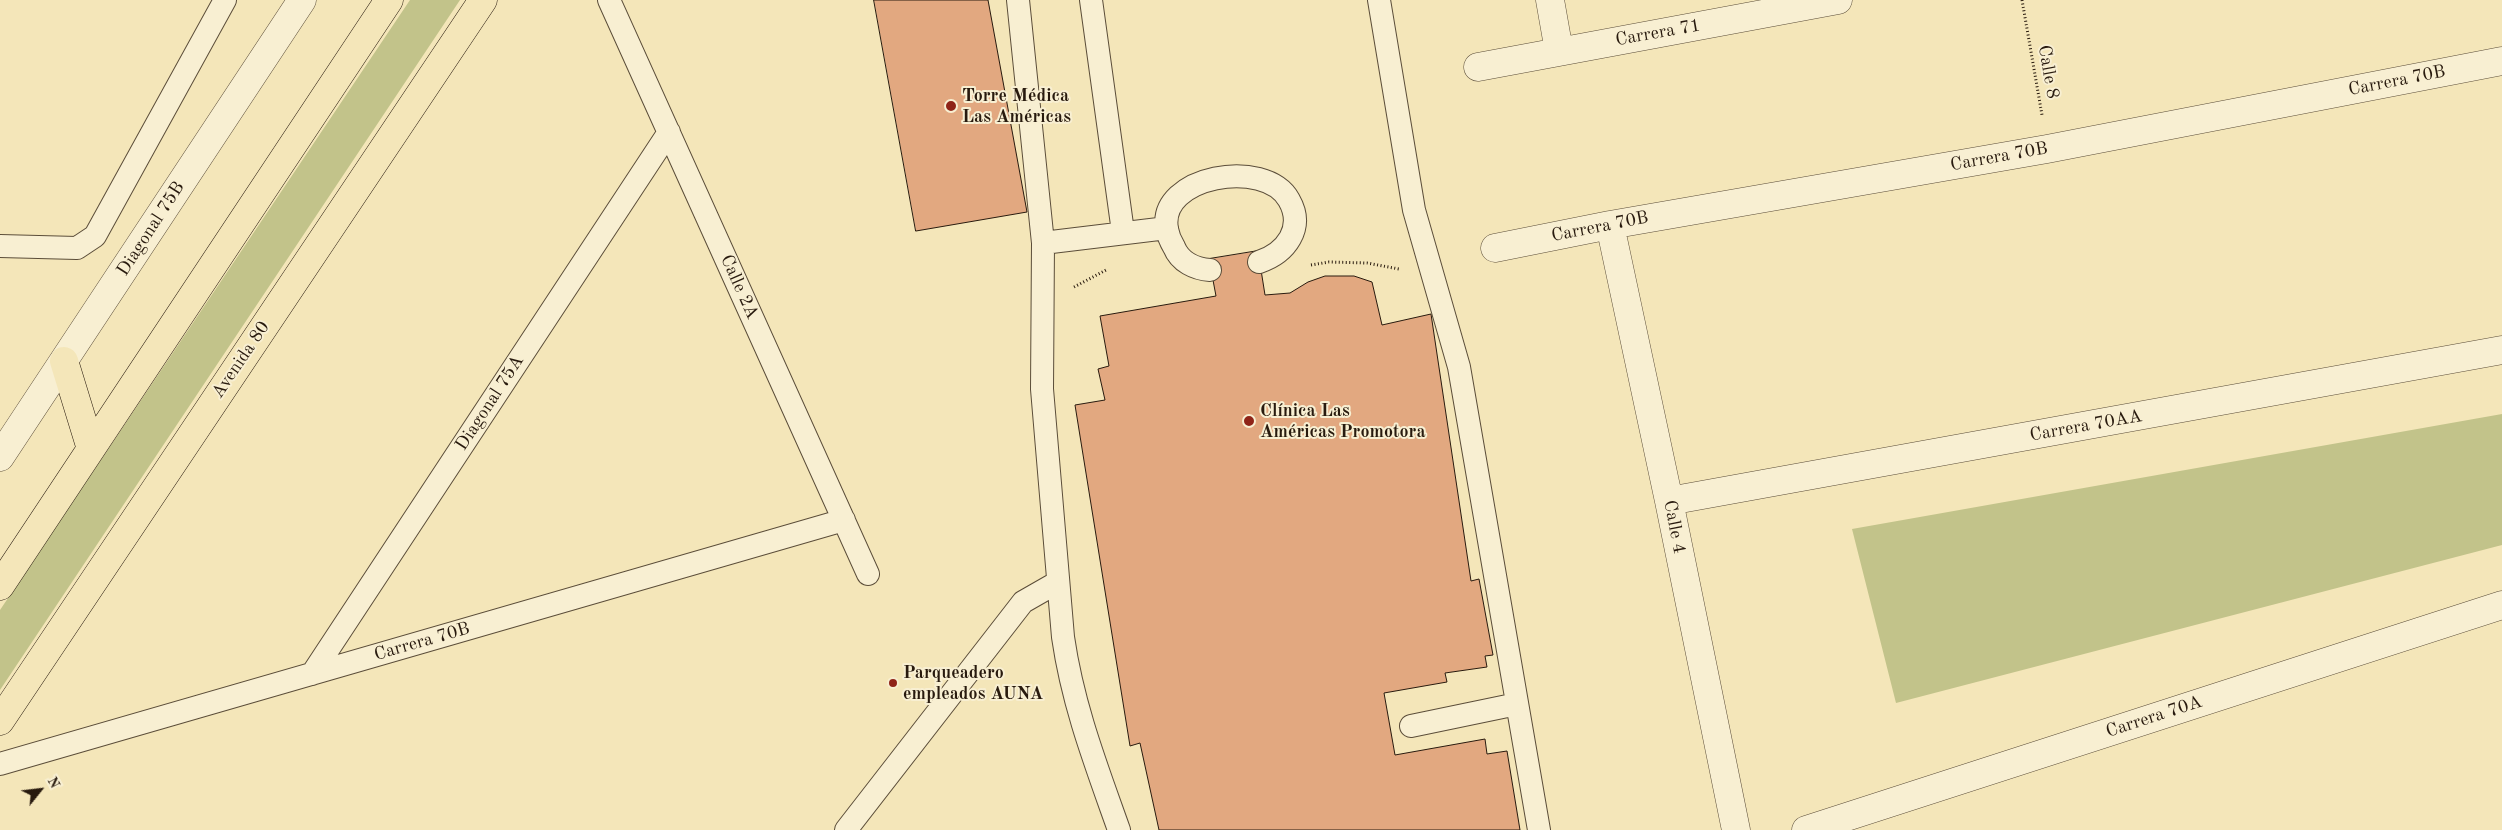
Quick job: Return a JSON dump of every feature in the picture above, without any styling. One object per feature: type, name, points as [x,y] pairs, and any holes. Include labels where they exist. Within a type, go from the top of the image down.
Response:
[{"type":"main road","points":[[0,586],[389,0]]},
{"type":"main road","name":"Avenida 80","points":[[0,721],[483,0]]},
{"type":"main road","points":[[64,361],[91,449]]},
{"type":"street","name":"Diagonal 75B","points":[[0,457],[302,0]]},
{"type":"street","points":[[1550,0],[1559,52]]},
{"type":"street","name":"Carrera 71","points":[[1478,67],[1838,0]]},
{"type":"street","name":"Carrera 70B","points":[[1495,248],[1610,225],[2047,149],[2502,61]]},
{"type":"street","name":"Calle 4","points":[[1610,225],[1736,830]]},
{"type":"street","name":"Carrera 70AA","points":[[1669,501],[2502,350]]},
{"type":"street","name":"Carrera 70A","points":[[1806,830],[2502,604]]},
{"type":"lane","points":[[0,246],[77,248],[95,236],[225,0]]},
{"type":"lane","name":"Calle 2A","points":[[609,0],[868,574]]},
{"type":"lane","points":[[1018,0],[1043,243],[1042,389],[1058,582],[1069,678],[1077,712],[1119,830]]},
{"type":"lane","points":[[1091,0],[1123,232]]},
{"type":"lane","points":[[1380,0],[1412,200],[1427,261],[1459,367],[1539,830]]},
{"type":"lane","name":"Diagonal 75A","points":[[312,674],[669,132]]},
{"type":"lane","points":[[1210,270],[1200,269],[1186,262],[1176,251],[1167,228],[1170,209],[1178,197],[1204,182],[1225,176],[1248,176],[1268,182],[1288,198],[1294,209],[1293,231],[1283,249],[1274,257],[1259,262]]},
{"type":"lane","points":[[1043,243],[1167,228]]},
{"type":"lane","name":"Carrera 70B","points":[[0,764],[844,520]]},
{"type":"lane","points":[[846,830],[1022,602],[1058,582]]},
{"type":"lane","points":[[1411,726],[1517,704]]},
{"type":"path","name":"Calle 8","points":[[2022,0],[2047,149]]},
{"type":"path","points":[[1304,266],[1329,262],[1367,263],[1398,269],[1427,261]]},
{"type":"green space","points":[[410,0],[460,0],[0,690],[0,610]]},
{"type":"green space","points":[[2502,414],[2502,545],[1896,703],[1852,529]]},
{"type":"building","name":"Torre Médica Las Américas","points":[[874,0],[988,0],[1027,212],[916,231]]},
{"type":"building","points":[[1258,251],[1265,295],[1290,293],[1308,282],[1325,276],[1354,276],[1372,282],[1382,325],[1431,314],[1471,581],[1479,579],[1493,655],[1485,656],[1487,667],[1445,673],[1447,682],[1384,693],[1395,755],[1485,739],[1487,754],[1507,751],[1520,830],[1159,830],[1140,743],[1130,746],[1075,405],[1105,400],[1098,369],[1109,366],[1100,316],[1216,296],[1209,259]]},
{"type":"place","name":"Torre Médica Las Américas","points":[[951,106]]},
{"type":"place","name":"Clínica Las Américas Promotora","points":[[1249,421]]},
{"type":"place","name":"Parqueadero empleados AUNA","points":[[893,683]]}]
